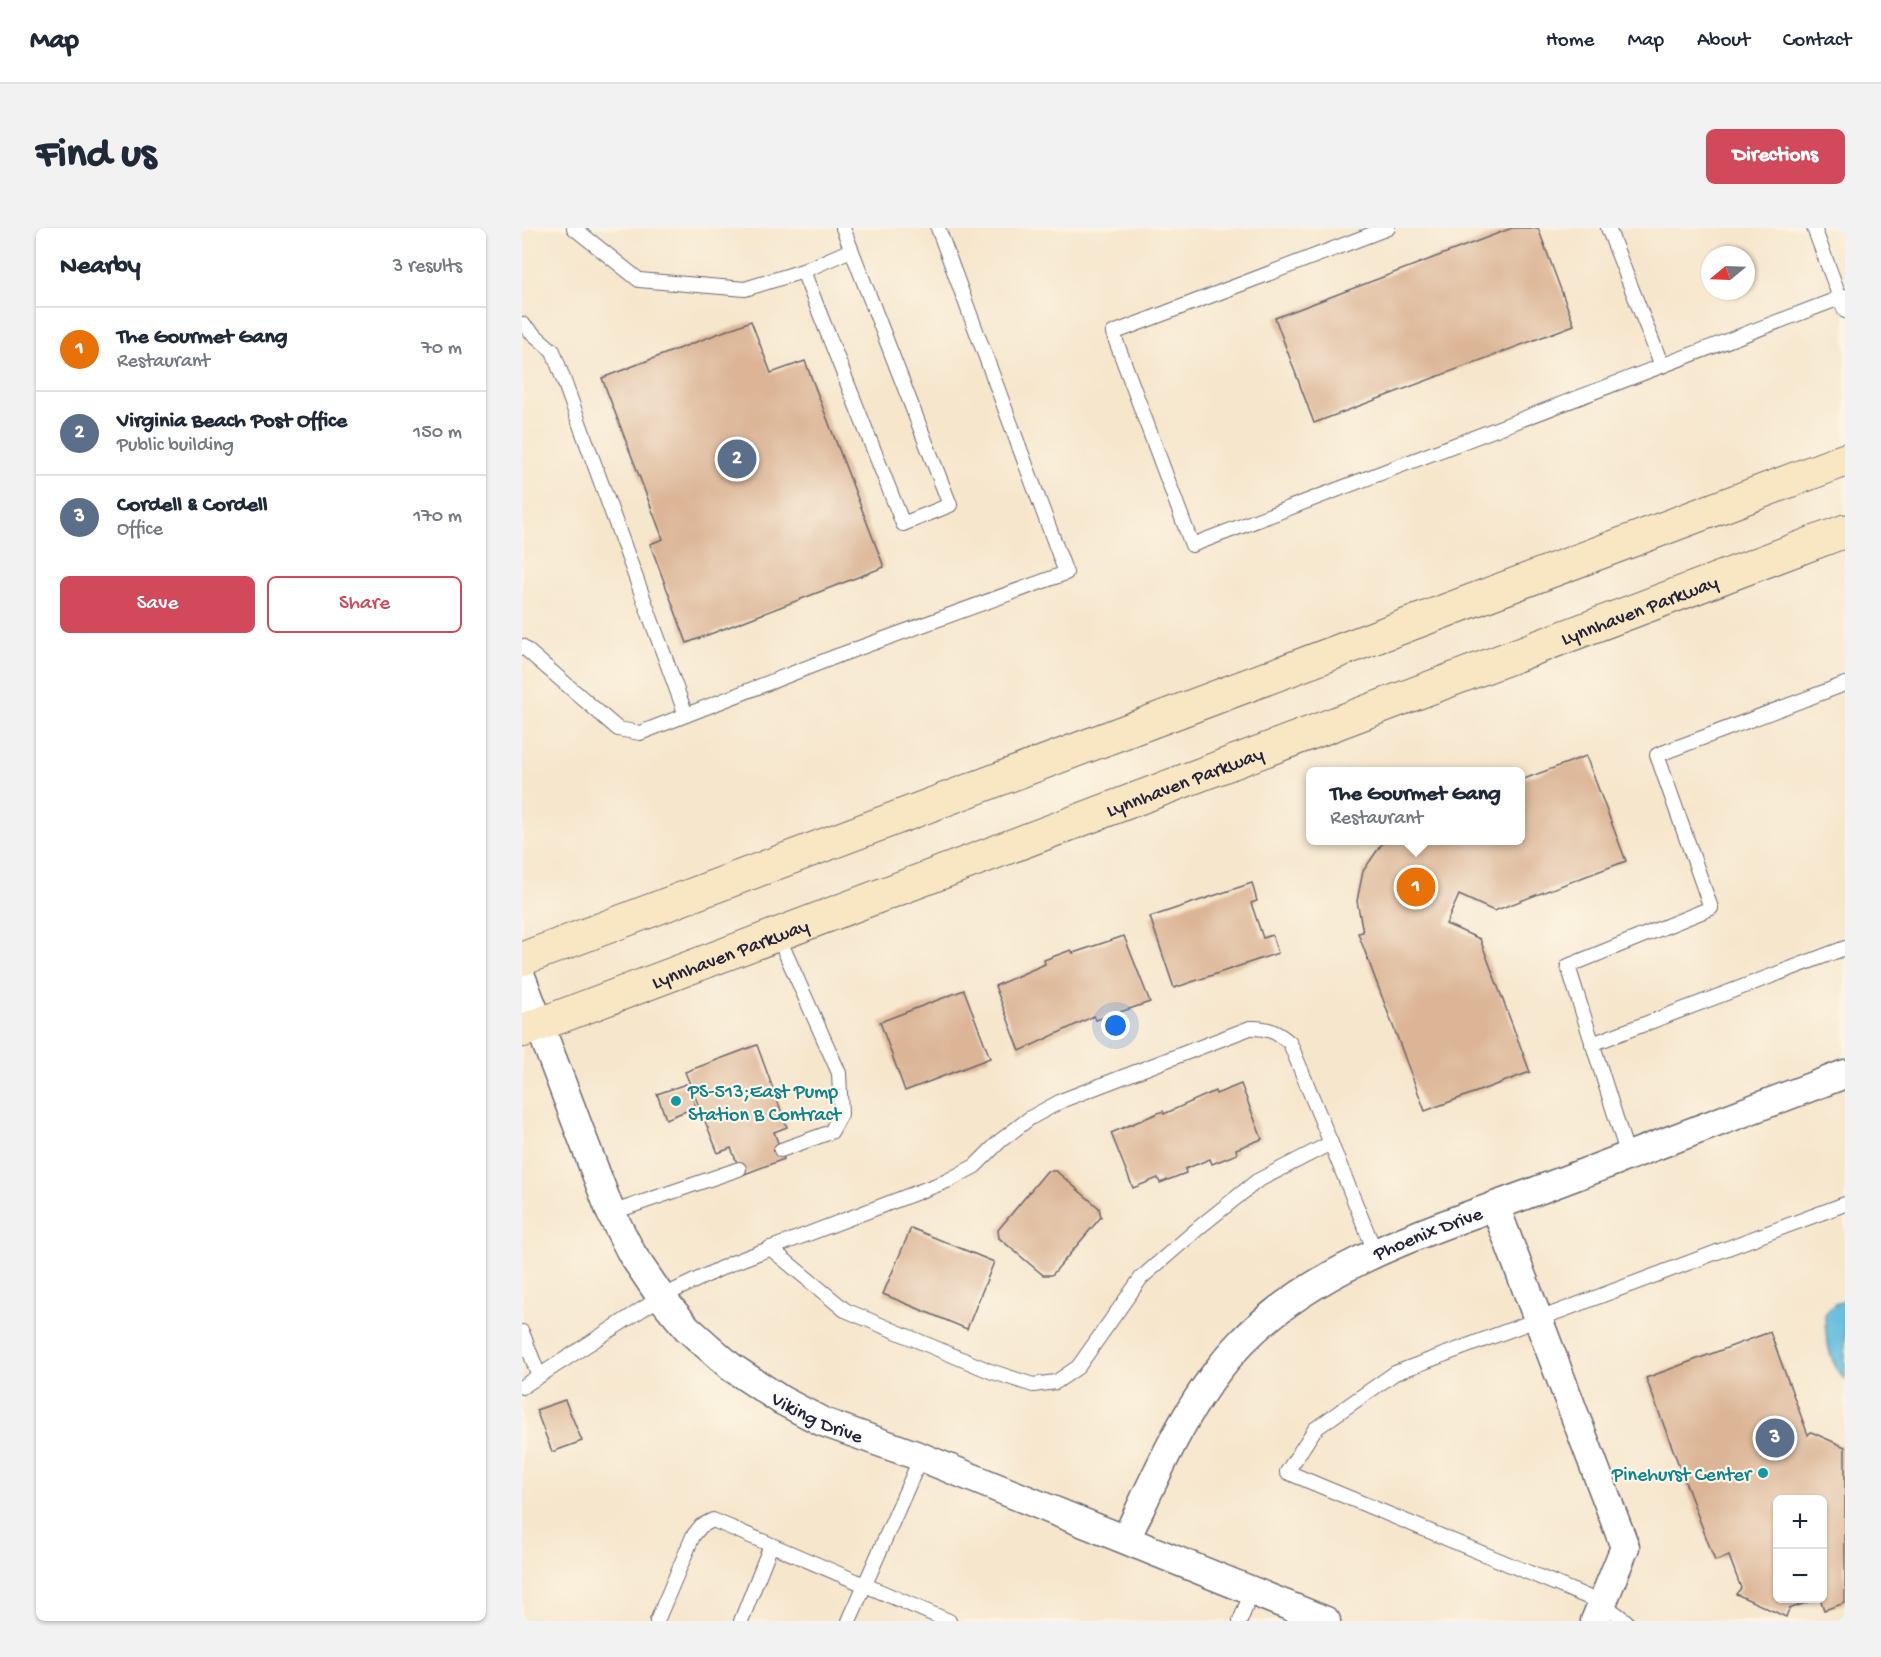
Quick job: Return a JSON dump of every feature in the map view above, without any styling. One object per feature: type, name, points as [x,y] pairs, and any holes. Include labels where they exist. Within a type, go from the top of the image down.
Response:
[{"type":"main road","points":[[522,959],[1845,460]]},
{"type":"main road","name":"Lynnhaven Parkway","points":[[531,1027],[1845,531]]},
{"type":"street","name":"Viking Drive","points":[[522,979],[531,1027],[611,1213],[632,1254],[661,1297],[687,1328],[732,1367],[781,1400],[823,1422],[921,1457],[1326,1621]]},
{"type":"street","name":"Phoenix Drive","points":[[1126,1539],[1178,1429],[1208,1382],[1244,1341],[1303,1293],[1330,1275],[1495,1206],[1845,1074]]},
{"type":"street","points":[[1495,1206],[1625,1547],[1599,1612]]},
{"type":"lane","points":[[574,228],[639,280],[744,289],[803,271],[851,250]]},
{"type":"lane","points":[[803,271],[903,524],[950,506],[843,228]]},
{"type":"lane","points":[[522,646],[618,729],[640,733],[837,656],[1066,573],[938,228]]},
{"type":"lane","points":[[1388,228],[1113,333],[1192,544],[1662,366],[1843,301],[1814,228]]},
{"type":"lane","points":[[1608,228],[1662,366]]},
{"type":"lane","points":[[522,324],[553,351],[686,715]]},
{"type":"lane","points":[[1628,1156],[1568,966],[1711,909],[1657,755],[1845,684]]},
{"type":"lane","points":[[777,934],[839,1073],[841,1114],[831,1132],[782,1150]]},
{"type":"lane","points":[[1592,1044],[1845,948]]},
{"type":"lane","points":[[522,1387],[661,1297],[732,1263],[947,1181],[975,1166],[1000,1141],[1030,1118],[1063,1100],[1250,1028],[1261,1027],[1277,1032],[1290,1043],[1376,1254]]},
{"type":"lane","points":[[770,1248],[846,1310],[990,1371],[1033,1385],[1056,1382],[1078,1367],[1141,1278],[1257,1181],[1331,1143]]},
{"type":"lane","points":[[611,1213],[739,1170]]},
{"type":"lane","points":[[1626,1621],[1599,1612],[1287,1472],[1315,1429],[1395,1373],[1845,1204]]},
{"type":"lane","points":[[522,1332],[539,1376]]},
{"type":"lane","points":[[849,1621],[921,1457]]},
{"type":"lane","points":[[657,1621],[693,1536],[701,1526],[713,1520],[949,1621]]},
{"type":"lane","points":[[741,1621],[771,1545]]},
{"type":"lane","points":[[1240,1621],[1252,1591]]},
{"type":"water","points":[[1845,1301],[1845,1379],[1835,1365],[1829,1349],[1825,1314],[1835,1304]]},
{"type":"building","points":[[1512,228],[1538,228],[1574,325],[1314,423],[1275,318]]},
{"type":"building","points":[[751,321],[771,373],[805,361],[884,567],[687,643],[650,544],[663,539],[602,378]]},
{"type":"building","points":[[1586,756],[1626,861],[1494,911],[1459,895],[1446,924],[1480,939],[1530,1072],[1425,1111],[1358,933],[1363,932],[1357,901],[1363,871],[1381,845],[1525,845],[1525,779]]},
{"type":"building","points":[[1252,883],[1257,901],[1251,903],[1263,938],[1272,935],[1278,953],[1174,988],[1150,917]]},
{"type":"building","points":[[1124,936],[1150,1002],[1096,1020],[1094,1016],[1020,1051],[995,986],[1045,964],[1044,960],[1071,950],[1073,953]]},
{"type":"building","points":[[964,990],[990,1058],[905,1091],[880,1022]]},
{"type":"building","points":[[757,1045],[787,1127],[774,1132],[784,1159],[742,1175],[731,1148],[718,1153],[685,1072]]},
{"type":"building","name":"PS-513;East Pump Station B Contract","points":[[686,1084],[696,1107],[666,1119],[657,1094]]},
{"type":"building","points":[[1241,1084],[1262,1139],[1236,1149],[1237,1154],[1212,1164],[1210,1159],[1185,1169],[1186,1173],[1160,1183],[1158,1178],[1133,1188],[1111,1133],[1163,1111],[1164,1114],[1215,1091],[1216,1094]]},
{"type":"building","points":[[1047,1171],[1056,1171],[1099,1208],[1101,1217],[1052,1275],[1043,1275],[999,1238],[998,1230]]},
{"type":"building","points":[[911,1228],[994,1262],[967,1329],[883,1294]]},
{"type":"building","name":"Pinehurst Center","points":[[1770,1332],[1808,1435],[1811,1432],[1845,1447],[1845,1603],[1824,1610],[1822,1603],[1827,1603],[1827,1495],[1773,1495],[1773,1603],[1805,1603],[1789,1609],[1786,1617],[1736,1594],[1741,1588],[1729,1556],[1715,1561],[1646,1378]]},
{"type":"building","points":[[565,1400],[582,1441],[552,1452],[536,1410]]},
{"type":"place","name":"Virginia Beach Post Office","points":[[737,459]]},
{"type":"place","name":"The Gourmet Gang","points":[[1416,887]]},
{"type":"place","name":"PS-513;East Pump Station B Contract","points":[[676,1101]]},
{"type":"place","name":"Cordell & Cordell","points":[[1775,1438]]},
{"type":"place","name":"Pinehurst Center","points":[[1763,1473]]}]
